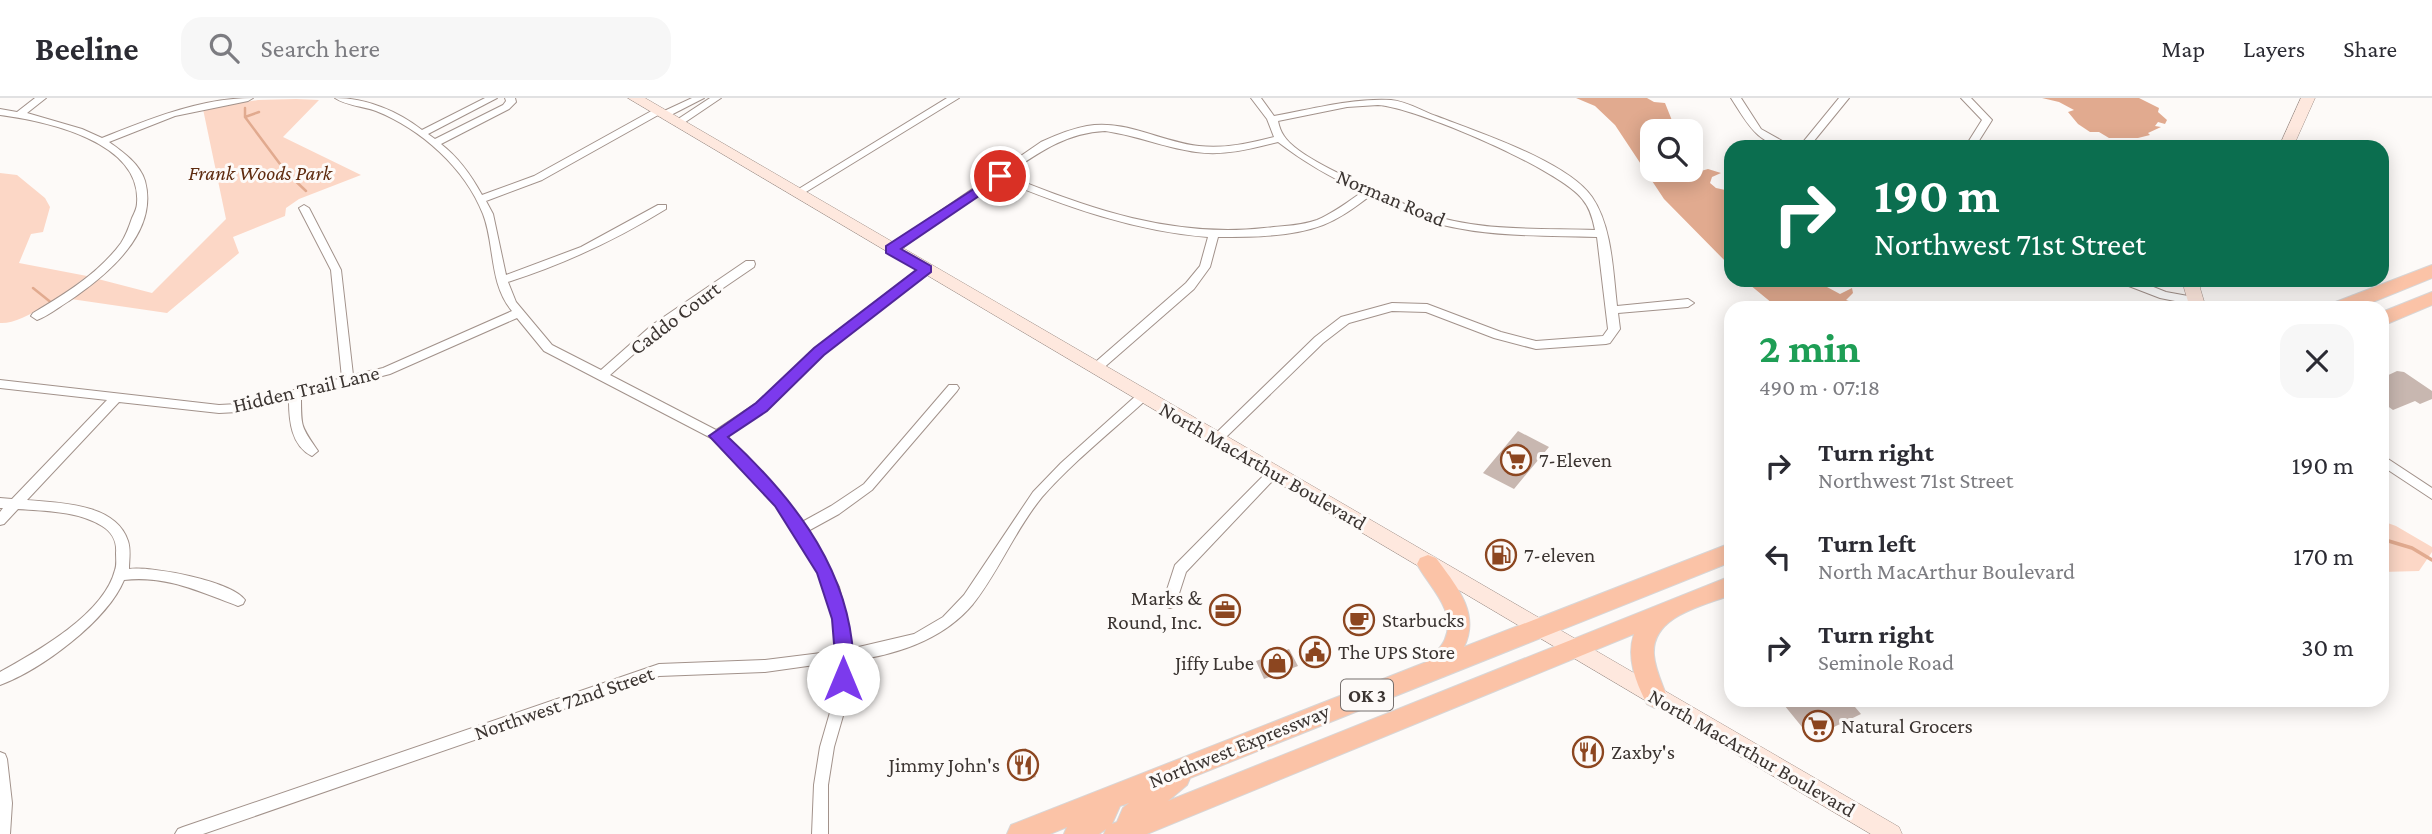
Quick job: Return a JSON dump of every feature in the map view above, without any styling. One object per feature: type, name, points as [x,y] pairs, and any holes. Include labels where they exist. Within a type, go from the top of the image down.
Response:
[{"type":"highway","points":[[2357,301],[2432,271]]},
{"type":"highway","points":[[2389,316],[2432,298]]},
{"type":"highway","name":"Northwest Expressway","points":[[1020,834],[1724,555]]},
{"type":"highway","points":[[1428,564],[1457,607],[1461,626],[1457,644],[1436,668]]},
{"type":"highway","name":"Northwest Expressway","points":[[1121,832],[1724,587]]},
{"type":"highway","points":[[1655,696],[1641,643],[1647,629],[1661,613]]},
{"type":"highway","points":[[1121,832],[1132,816],[1196,763]]},
{"type":"highway","points":[[1077,834],[1098,822],[1108,809],[1109,799]]},
{"type":"main road","name":"North MacArthur Boulevard","points":[[635,98],[1891,834]]},
{"type":"main road","points":[[2289,140],[2308,98]]},
{"type":"street","points":[[20,114],[41,98]]},
{"type":"street","points":[[103,141],[172,114],[248,98]]},
{"type":"street","points":[[340,98],[379,109],[423,132],[462,169],[482,199],[492,227],[502,280],[518,313],[548,348],[717,436],[758,476],[800,529],[832,587],[840,619],[844,656],[840,702],[827,747],[821,785],[820,834]]},
{"type":"street","points":[[423,132],[492,98]]},
{"type":"street","points":[[435,143],[506,107],[511,102],[510,98]]},
{"type":"street","points":[[667,117],[699,98]]},
{"type":"street","points":[[482,199],[549,173],[667,117],[716,98]]},
{"type":"street","points":[[797,194],[954,98]]},
{"type":"street","points":[[890,249],[1044,144],[1070,131],[1101,126],[1126,129],[1174,145],[1198,149],[1234,150],[1280,139],[1272,119],[1256,98]]},
{"type":"street","points":[[1736,98],[1757,131],[1774,140]]},
{"type":"street","points":[[1810,140],[1844,98]]},
{"type":"street","points":[[1966,98],[1987,120],[1974,140]]},
{"type":"street","points":[[1217,439],[1319,340],[1345,320],[1392,307],[1427,308],[1498,335],[1536,345],[1606,340],[1614,329],[1601,234],[1588,198],[1568,180],[1536,162],[1394,103],[1373,99],[1343,102],[1299,115],[1272,119]]},
{"type":"street","points":[[0,112],[60,123],[103,141],[122,155],[138,181],[141,201],[134,230],[119,252],[99,273],[37,316]]},
{"type":"street","name":"Norman Road","points":[[1280,139],[1330,173],[1423,216],[1491,229],[1601,234]]},
{"type":"street","points":[[1000,176],[1063,203],[1138,225],[1185,234],[1251,235],[1311,225],[1342,212],[1371,190]]},
{"type":"street","points":[[502,280],[587,250],[662,207]]},
{"type":"street","points":[[304,208],[336,270],[348,381]]},
{"type":"street","points":[[1096,368],[1190,286],[1205,267],[1214,234]]},
{"type":"street","name":"Caddo Court","points":[[602,376],[656,328],[750,264]]},
{"type":"street","points":[[717,436],[761,407],[819,351],[926,269]]},
{"type":"street","points":[[2143,287],[2185,301]]},
{"type":"street","points":[[2162,301],[2164,295]]},
{"type":"street","points":[[1612,310],[1688,303]]},
{"type":"street","name":"Hidden Trail Lane","points":[[0,384],[228,409],[386,371],[518,313]]},
{"type":"street","points":[[800,529],[835,510],[868,487],[953,388]]},
{"type":"street","points":[[295,394],[295,428],[312,451]]},
{"type":"street","name":"Northwest 72nd Street","points":[[183,834],[659,670],[746,668],[844,656],[904,644],[948,621],[979,586],[1037,495],[1059,471],[1143,396]]},
{"type":"street","points":[[0,520],[7,504],[117,397]]},
{"type":"street","points":[[2389,465],[2432,494]]},
{"type":"street","points":[[1170,602],[1180,569],[1273,472]]},
{"type":"street","points":[[0,679],[71,634],[99,607],[121,575],[124,563],[121,540],[117,532],[104,520],[82,513],[7,504]]},
{"type":"street","points":[[121,575],[153,572],[217,590],[238,600]]},
{"type":"street","points":[[0,758],[5,803],[2,834]]},
{"type":"green space","name":"Frank Woods Park","points":[[258,100],[319,100],[283,137],[361,175],[299,199],[286,208],[285,216],[233,237],[239,253],[167,313],[71,299],[98,279],[152,293],[226,219],[203,109]]},
{"type":"green space","points":[[0,173],[17,175],[45,198],[50,207],[43,232],[31,234],[19,263],[87,276],[33,313],[21,319],[0,323]]},
{"type":"green space","points":[[2389,524],[2432,547],[2432,552],[2419,571],[2389,572]]},
{"type":"shaded area","points":[[1576,98],[1647,98],[1665,103],[1671,119],[1640,119],[1640,163],[1615,125],[1595,106]]},
{"type":"shaded area","points":[[2042,98],[2139,98],[2159,108],[2158,112],[2167,120],[2165,124],[2158,122],[2155,126],[2161,127],[2148,133],[2150,135],[2138,138],[2109,138],[2099,132],[2090,132],[2078,124],[2068,112],[2074,110],[2059,102]]},
{"type":"shaded area","points":[[1708,169],[1721,173],[1712,177],[1710,183],[1724,190],[1724,260],[1664,199],[1653,182],[1703,182],[1703,170]]},
{"type":"shaded area","points":[[1752,287],[1827,287],[1840,294],[1852,288],[1853,293],[1846,300],[1849,301],[1770,301]]},
{"type":"building","points":[[2397,371],[2404,372],[2432,391],[2432,399],[2420,404],[2415,401],[2393,410],[2389,407],[2389,375]]},
{"type":"building","name":"7-Eleven","points":[[1518,431],[1549,447],[1514,489],[1483,473]]},
{"type":"building","name":"Jiffy Lube","points":[[1289,649],[1298,666],[1264,679],[1256,661]]},
{"type":"building","name":"Natural Grocers","points":[[1786,707],[1855,707],[1861,714],[1811,738]]},
{"type":"building","name":"Jimmy John's","points":[[1026,748],[1036,777],[1021,781],[1010,754]]},
{"type":"waterway","points":[[245,108],[245,117]]},
{"type":"waterway","points":[[245,117],[259,112]]},
{"type":"waterway","points":[[245,117],[286,172],[306,191]]},
{"type":"waterway","points":[[33,288],[53,304]]},
{"type":"waterway","points":[[2389,541],[2412,548],[2432,560]]},
{"type":"place","name":"7-Eleven","points":[[1516,460]]},
{"type":"place","name":"7-eleven","points":[[1501,555]]},
{"type":"place","name":"Marks & Round, Inc.","points":[[1225,610]]},
{"type":"place","name":"Starbucks","points":[[1359,620]]},
{"type":"place","name":"The UPS Store","points":[[1315,652]]},
{"type":"place","name":"Jiffy Lube","points":[[1277,663]]},
{"type":"place","name":"Natural Grocers","points":[[1818,726]]},
{"type":"place","name":"Zaxby's","points":[[1588,752]]},
{"type":"place","name":"Jimmy John's","points":[[1023,765]]},
{"type":"route","points":[[843,679],[844,656],[840,619],[832,587],[817,555],[781,502],[717,436],[761,407],[819,351],[926,269],[890,249],[1000,176]]}]
